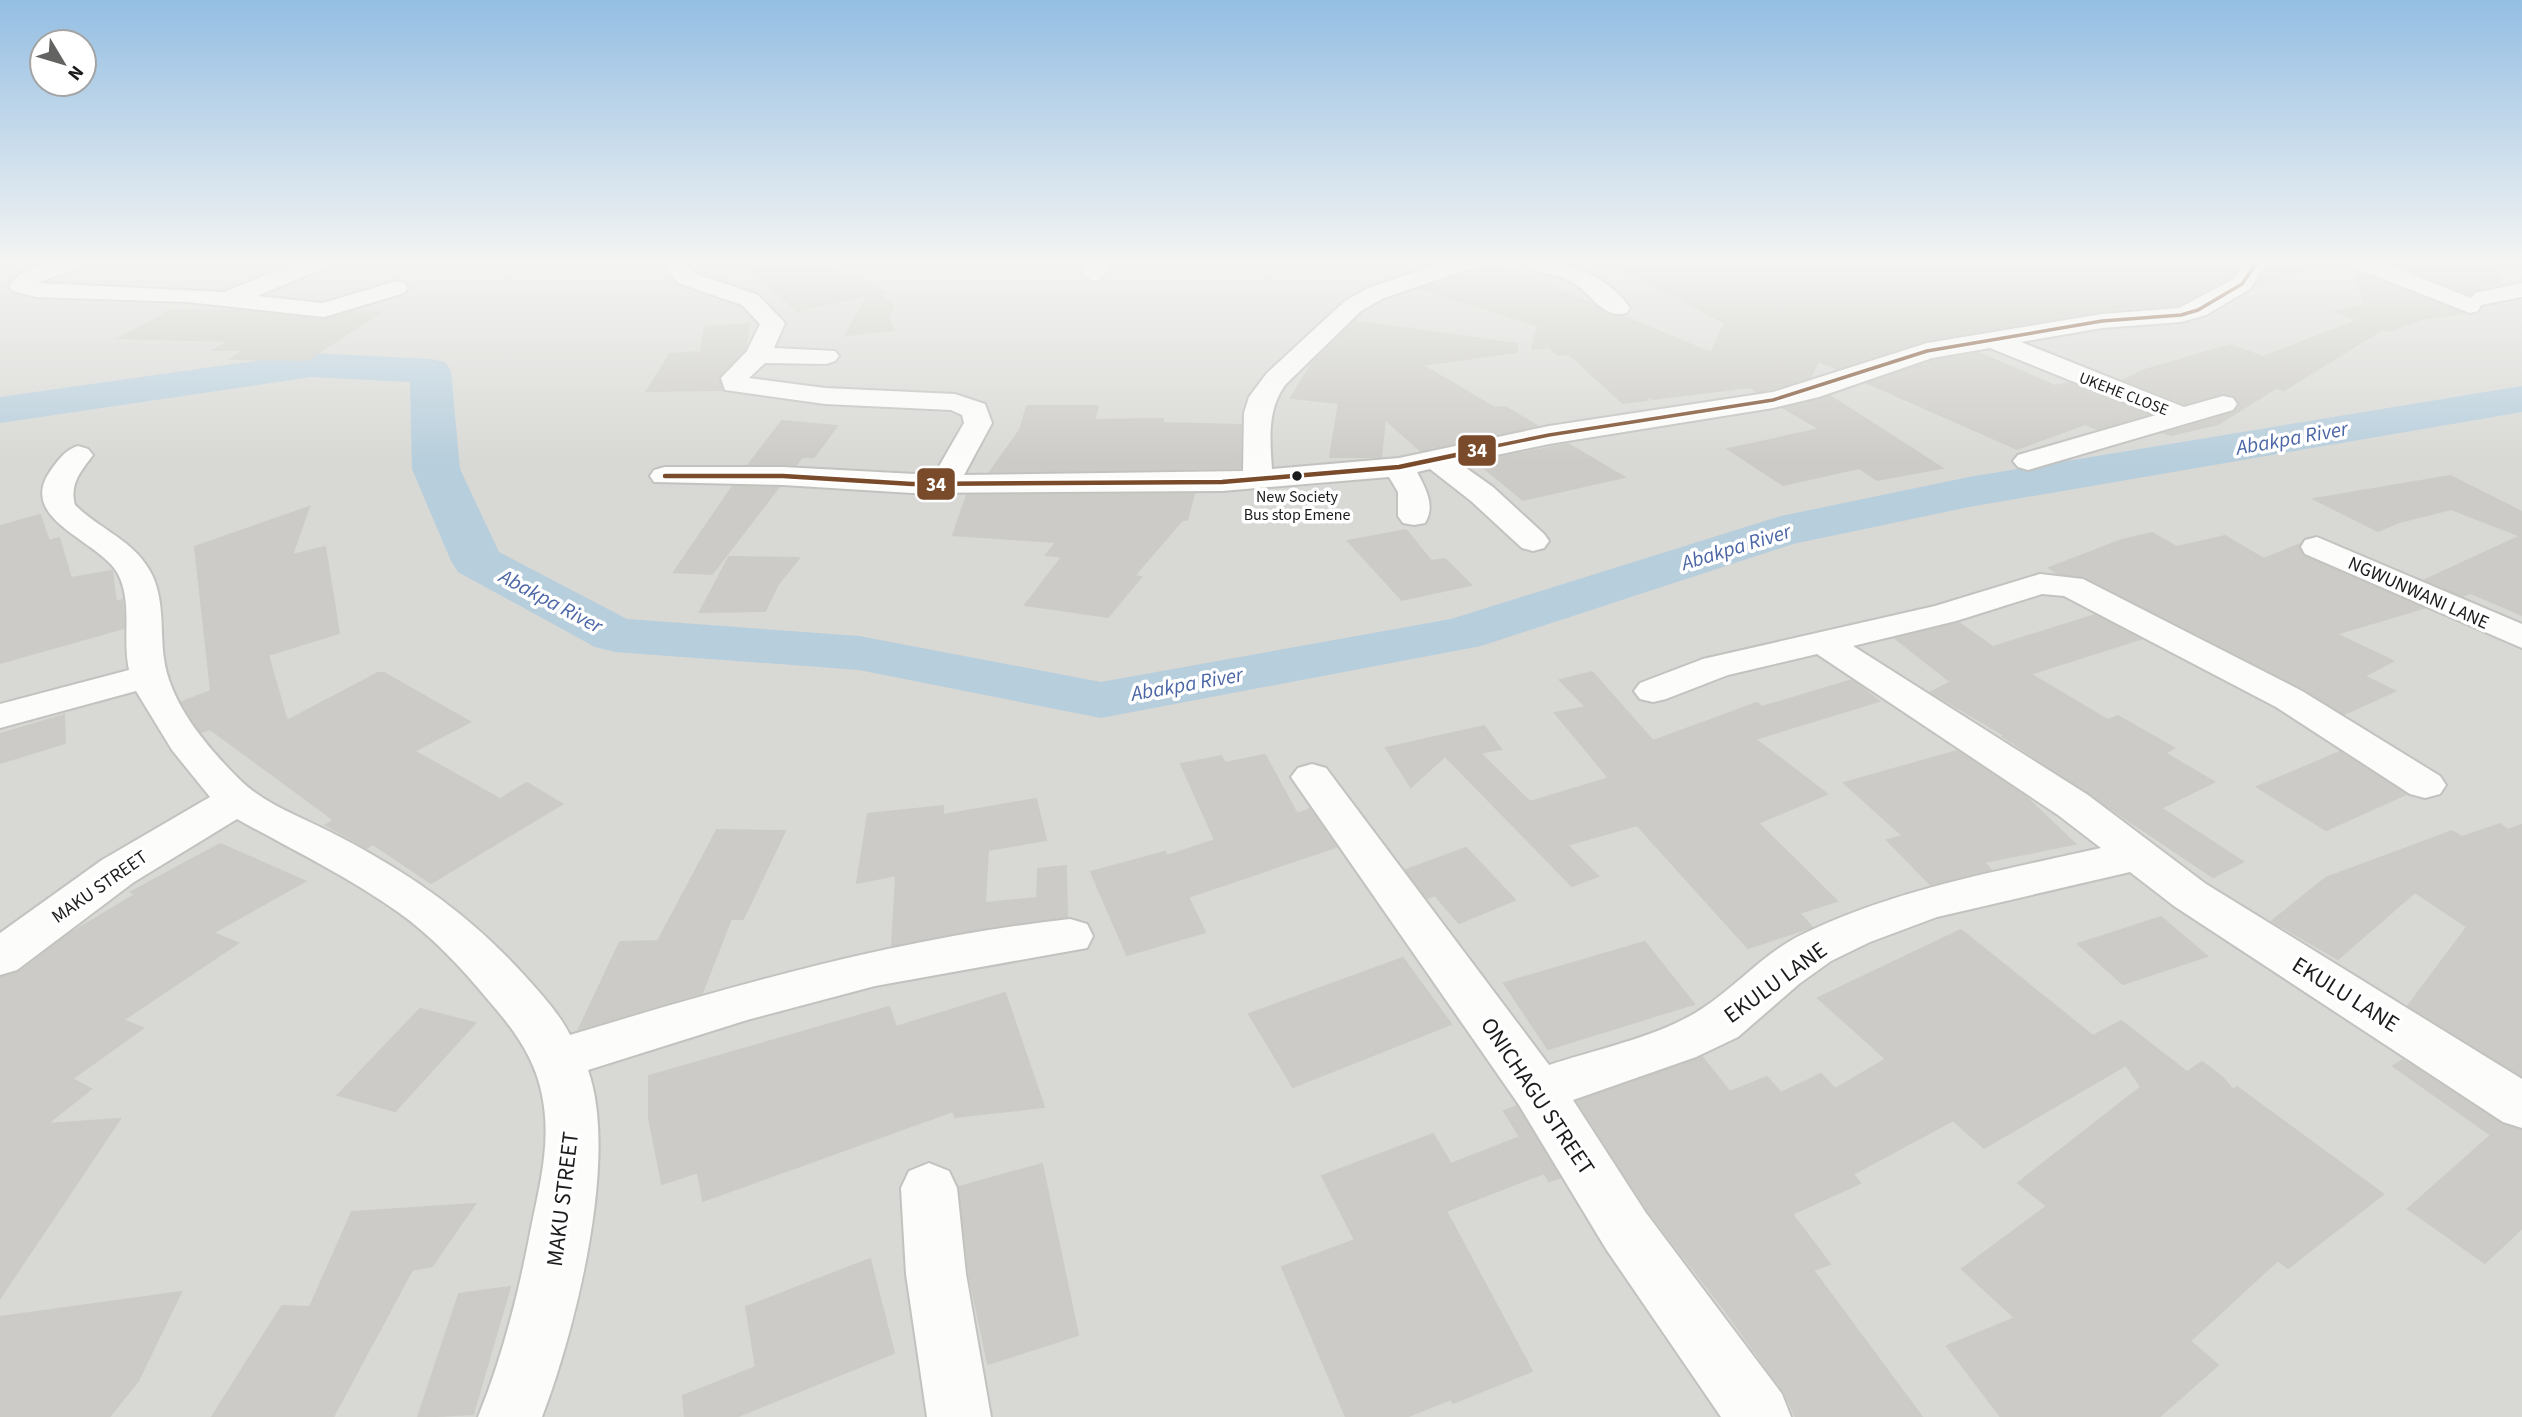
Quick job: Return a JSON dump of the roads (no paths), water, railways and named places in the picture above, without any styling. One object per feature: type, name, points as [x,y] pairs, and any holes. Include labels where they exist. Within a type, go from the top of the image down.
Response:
[{"type":"street","points":[[771,328],[758,355],[734,378],[734,384],[825,396],[955,402],[975,410],[978,423],[945,482]]},
{"type":"street","points":[[1258,479],[1256,443],[1258,413],[1263,397],[1276,379],[1330,328]]},
{"type":"street","points":[[665,475],[783,476],[912,484],[1208,482],[1399,467],[1549,435],[1773,400],[1927,351],[2054,328]]},
{"type":"street","points":[[2199,328],[2208,334]]},
{"type":"street","name":"UKEHE CLOSE","points":[[1988,338],[2183,416]]},
{"type":"street","points":[[758,355],[826,356]]},
{"type":"street","name":"UKEHE CLOSE","points":[[2028,461],[2223,404]]},
{"type":"street","name":"MAKU STREET","points":[[78,455],[60,474],[54,494],[59,509],[104,542],[131,568],[143,601],[149,676],[188,743],[237,800],[417,902],[470,948],[523,1009],[558,1059],[568,1090],[573,1135],[550,1291],[526,1379],[510,1417]]},
{"type":"street","points":[[1435,459],[1475,487],[1533,541]]},
{"type":"street","points":[[1399,467],[1413,492],[1414,516]]},
{"type":"street","name":"NGWUNWANI LANE","points":[[2317,547],[2522,637]]},
{"type":"street","points":[[1653,691],[1716,667],[1944,614],[2040,584],[2060,583],[2084,592],[2289,699],[2425,785]]},
{"type":"street","name":"EKULU LANE","points":[[1824,643],[2073,805],[2190,895],[2522,1106]]},
{"type":"street","points":[[0,716],[149,676]]},
{"type":"street","name":"ONICHAGU STREET","points":[[1312,777],[1538,1090],[1626,1231],[1759,1417]]},
{"type":"street","name":"MAKU STREET","points":[[0,957],[118,871],[237,800]]},
{"type":"street","name":"EKULU LANE","points":[[1538,1090],[1678,1042],[1720,1023],[1782,971],[1814,949],[1854,930],[1928,903],[2138,855]]},
{"type":"street","points":[[558,1059],[688,1018],[820,982],[969,949],[1070,936]]},
{"type":"street","points":[[929,1188],[936,1273],[960,1417]]},
{"type":"waterway","name":"Abakpa River","points":[[0,410],[311,365],[430,371],[436,469],[477,561],[615,635],[859,653],[1101,700],[1461,634],[1781,531],[1969,492],[2522,399]]},
{"type":"place","name":"New Society Bus stop Emene","points":[[1297,476]]}]
